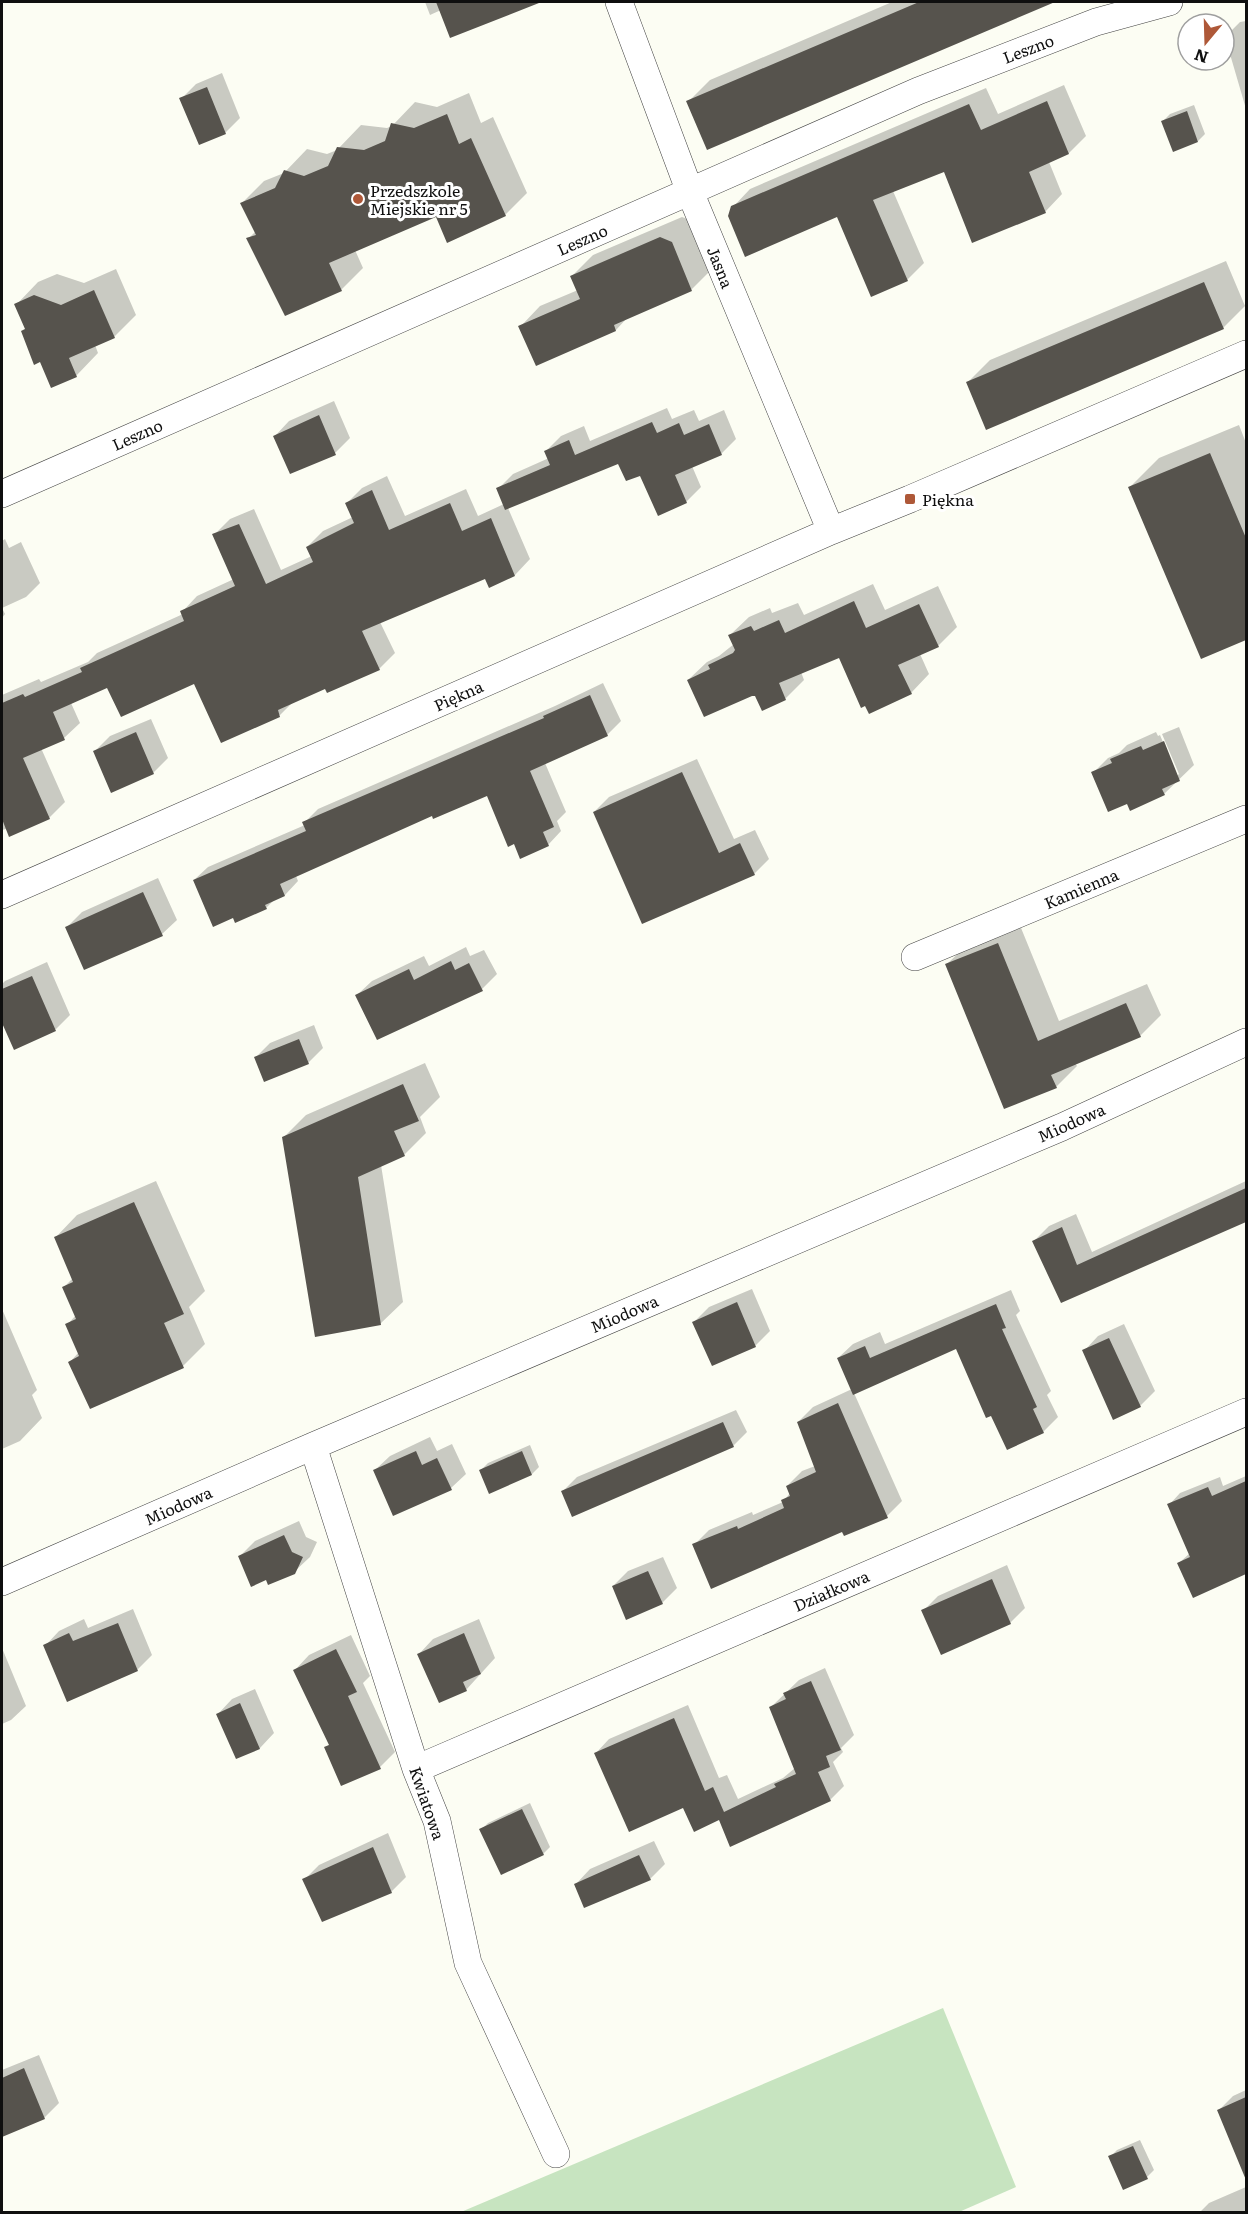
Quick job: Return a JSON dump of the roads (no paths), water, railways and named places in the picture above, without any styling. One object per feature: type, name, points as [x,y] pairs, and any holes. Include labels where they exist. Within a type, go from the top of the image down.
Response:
[{"type":"street","name":"Jasna","points":[[619,2],[690,192],[831,531]]},
{"type":"street","name":"Leszno","points":[[2,494],[918,91],[1096,22],[1169,2]]},
{"type":"street","name":"Piękna","points":[[2,895],[831,531],[920,495],[1246,354]]},
{"type":"street","name":"Kamienna","points":[[915,957],[1246,819]]},
{"type":"street","name":"Miodowa","points":[[2,1582],[314,1446],[1062,1127],[1246,1042]]},
{"type":"street","name":"Działkowa","points":[[416,1769],[1246,1412]]},
{"type":"street","name":"Kwiatowa","points":[[314,1446],[416,1769],[437,1821],[468,1963],[556,2154]]},
{"type":"place","name":"Przedszkole Miejskie nr 5","points":[[358,199]]},
{"type":"place","name":"Piękna","points":[[910,499]]}]
